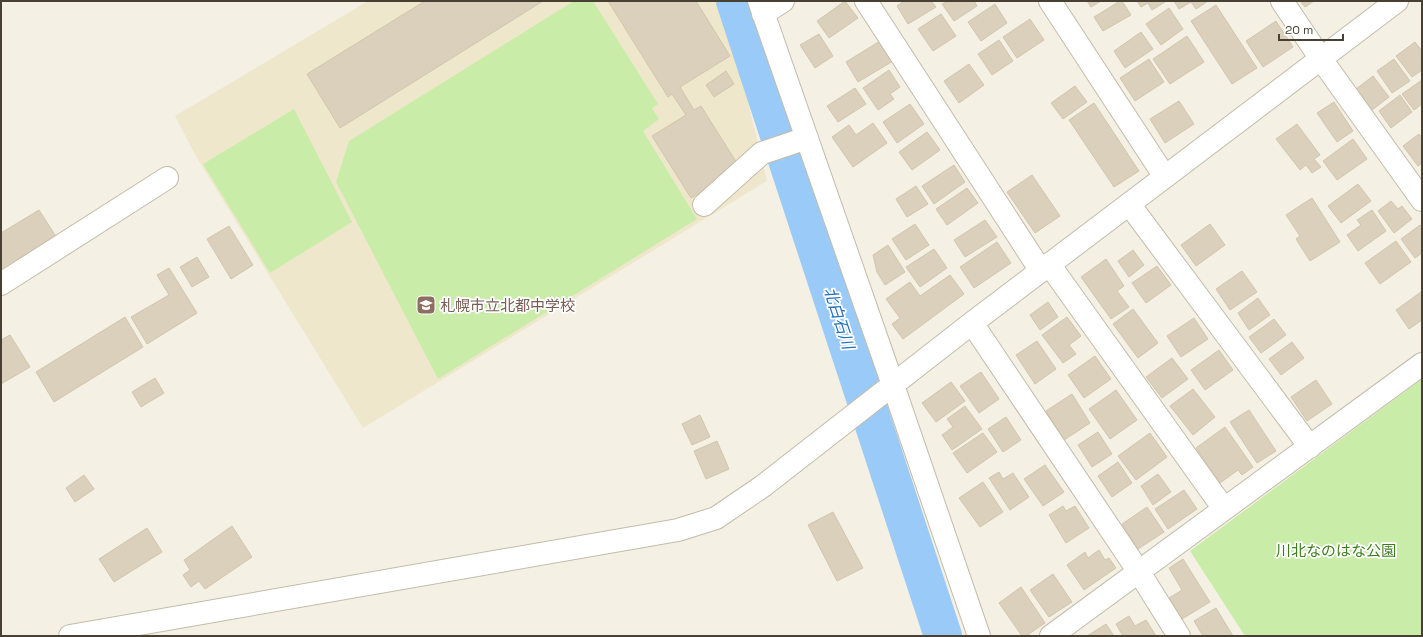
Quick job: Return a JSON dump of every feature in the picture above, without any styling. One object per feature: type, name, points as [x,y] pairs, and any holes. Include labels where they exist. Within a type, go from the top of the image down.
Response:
[{"type":"street","points":[[783,1],[761,7],[799,141],[885,391],[979,636]]},
{"type":"street","points":[[866,1],[1045,268],[1224,509]]},
{"type":"street","points":[[1050,1],[1165,177]]},
{"type":"street","points":[[1282,1],[1321,59],[1422,200]]},
{"type":"street","points":[[70,636],[678,530],[716,518],[763,486],[972,323],[1397,1]]},
{"type":"street","points":[[704,206],[762,153],[799,141]]},
{"type":"street","points":[[1,284],[167,178]]},
{"type":"street","points":[[1129,204],[1310,447]]},
{"type":"street","points":[[972,323],[1139,572],[1179,636]]},
{"type":"street","points":[[1058,634],[1139,572],[1422,364]]},
{"type":"shaded area","name":"札幌市立北都中学校","points":[[368,1],[716,1],[741,73],[767,181],[363,428],[194,153],[175,116]]},
{"type":"green space","points":[[574,1],[593,1],[658,104],[652,108],[659,119],[643,131],[697,219],[438,379],[336,182],[349,141]]},
{"type":"green space","points":[[294,109],[352,222],[270,273],[203,164]]},
{"type":"green space","name":"川北なのはな公園","points":[[1422,379],[1422,636],[1245,636],[1190,551]]},
{"type":"building","points":[[425,1],[543,1],[340,128],[307,74]]},
{"type":"building","points":[[608,1],[696,1],[730,56],[680,87],[694,110],[701,106],[740,168],[691,198],[652,136],[686,115],[672,94],[668,97]]},
{"type":"building","points":[[845,1],[858,18],[829,38],[817,21]]},
{"type":"building","points":[[904,1],[931,1],[936,7],[908,24],[897,6]]},
{"type":"building","points":[[948,1],[974,1],[977,6],[954,21],[942,4]]},
{"type":"building","points":[[1087,1],[1101,1],[1091,7]]},
{"type":"building","points":[[1122,1],[1131,15],[1103,31],[1094,17]]},
{"type":"building","points":[[1137,1],[1165,2],[1152,10],[1148,3],[1141,7]]},
{"type":"building","points":[[1174,1],[1208,1],[1196,9],[1191,2],[1179,9]]},
{"type":"building","points":[[1300,1],[1314,1],[1305,7]]},
{"type":"building","points":[[995,4],[1007,23],[981,41],[968,22]]},
{"type":"building","points":[[1216,5],[1257,68],[1232,84],[1191,21]]},
{"type":"building","points":[[1169,8],[1183,29],[1161,45],[1146,24]]},
{"type":"building","points":[[941,14],[956,36],[933,51],[918,29]]},
{"type":"building","points":[[1030,19],[1044,40],[1017,58],[1003,37]]},
{"type":"building","points":[[1276,21],[1293,47],[1263,67],[1246,41]]},
{"type":"building","points":[[1141,32],[1153,49],[1125,68],[1114,51]]},
{"type":"building","points":[[819,34],[833,56],[815,68],[800,45]]},
{"type":"building","points":[[1187,36],[1204,62],[1170,84],[1153,59]]},
{"type":"building","points":[[999,40],[1013,61],[992,75],[978,54]]},
{"type":"building","points":[[880,41],[893,61],[858,82],[846,62]]},
{"type":"building","points":[[1415,42],[1422,51],[1422,70],[1412,77],[1396,56]]},
{"type":"building","points":[[1149,59],[1164,82],[1135,101],[1120,78]]},
{"type":"building","points":[[1394,59],[1410,81],[1392,93],[1377,71]]},
{"type":"building","points":[[969,64],[984,85],[959,103],[944,81]]},
{"type":"building","points":[[889,70],[900,87],[890,94],[894,99],[878,110],[863,88]]},
{"type":"building","points":[[726,71],[734,84],[714,97],[706,85]]},
{"type":"building","points":[[1373,76],[1389,97],[1372,110],[1356,89]]},
{"type":"building","points":[[1422,80],[1422,104],[1414,110],[1402,94]]},
{"type":"building","points":[[1075,86],[1087,102],[1063,119],[1051,103]]},
{"type":"building","points":[[855,88],[866,104],[838,122],[827,106]]},
{"type":"building","points":[[1400,95],[1412,112],[1391,128],[1379,111]]},
{"type":"building","points":[[1179,101],[1194,124],[1165,143],[1150,119]]},
{"type":"building","points":[[1334,102],[1353,131],[1337,142],[1317,113]]},
{"type":"building","points":[[1094,103],[1139,171],[1114,187],[1069,120]]},
{"type":"building","points":[[910,104],[924,124],[897,143],[883,122]]},
{"type":"building","points":[[873,123],[887,143],[853,167],[832,137],[849,125],[856,135]]},
{"type":"building","points":[[1297,124],[1320,155],[1314,159],[1321,167],[1312,173],[1306,165],[1300,170],[1276,139]]},
{"type":"building","points":[[927,132],[940,150],[912,170],[899,152]]},
{"type":"building","points":[[1419,134],[1422,138],[1422,163],[1418,166],[1403,146]]},
{"type":"building","points":[[1353,139],[1367,159],[1337,180],[1323,161]]},
{"type":"building","points":[[954,165],[965,182],[934,204],[922,186]]},
{"type":"building","points":[[1032,175],[1060,216],[1035,233],[1007,192]]},
{"type":"building","points":[[1358,184],[1371,201],[1341,223],[1328,206]]},
{"type":"building","points":[[916,186],[928,204],[907,217],[896,199]]},
{"type":"building","points":[[967,188],[978,203],[947,225],[936,209]]},
{"type":"building","points":[[1312,198],[1340,242],[1310,261],[1296,239],[1300,236],[1286,215]]},
{"type":"building","points":[[1391,201],[1398,209],[1402,206],[1412,219],[1394,233],[1378,211]]},
{"type":"building","points":[[39,210],[57,238],[1,272],[1,233]]},
{"type":"building","points":[[1372,210],[1386,231],[1358,251],[1347,235],[1361,225],[1357,220]]},
{"type":"building","points":[[985,220],[997,237],[965,257],[954,240]]},
{"type":"building","points":[[915,224],[929,245],[906,260],[892,239]]},
{"type":"building","points":[[1210,224],[1225,245],[1196,266],[1181,245]]},
{"type":"building","points":[[1420,225],[1422,227],[1422,253],[1415,258],[1401,239]]},
{"type":"building","points":[[229,226],[253,265],[231,279],[207,239]]},
{"type":"building","points":[[1396,241],[1411,262],[1380,284],[1365,263]]},
{"type":"building","points":[[997,242],[1011,263],[974,288],[960,267]]},
{"type":"building","points":[[888,245],[905,272],[885,285],[877,272],[873,255]]},
{"type":"building","points":[[934,249],[947,268],[920,287],[906,267]]},
{"type":"building","points":[[1133,250],[1144,265],[1129,277],[1118,261]]},
{"type":"building","points":[[197,257],[209,277],[192,287],[180,267]]},
{"type":"building","points":[[1106,259],[1124,286],[1117,291],[1129,307],[1111,319],[1081,277]]},
{"type":"building","points":[[1157,266],[1171,285],[1146,303],[1132,283]]},
{"type":"building","points":[[169,268],[197,313],[147,344],[131,317],[169,295],[157,275]]},
{"type":"building","points":[[1242,271],[1257,292],[1230,310],[1216,289]]},
{"type":"building","points":[[950,275],[964,294],[903,339],[892,324],[900,318],[886,299],[910,282],[920,296]]},
{"type":"building","points":[[1421,292],[1422,320],[1409,329],[1396,310]]},
{"type":"building","points":[[1258,298],[1270,315],[1249,330],[1238,313]]},
{"type":"building","points":[[1048,302],[1058,317],[1040,330],[1030,315]]},
{"type":"building","points":[[1133,309],[1158,343],[1138,358],[1113,324]]},
{"type":"building","points":[[125,317],[143,347],[54,402],[36,372]]},
{"type":"building","points":[[1067,317],[1081,336],[1069,345],[1076,354],[1063,363],[1042,335]]},
{"type":"building","points":[[1194,318],[1208,339],[1181,357],[1167,336]]},
{"type":"building","points":[[1274,319],[1286,335],[1261,353],[1249,337]]},
{"type":"building","points":[[10,335],[30,367],[1,384],[1,340]]},
{"type":"building","points":[[1037,341],[1056,369],[1035,384],[1016,355]]},
{"type":"building","points":[[1292,342],[1304,358],[1281,375],[1269,359]]},
{"type":"building","points":[[1219,350],[1233,370],[1205,390],[1191,370]]},
{"type":"building","points":[[1095,356],[1111,379],[1084,398],[1068,375]]},
{"type":"building","points":[[1172,358],[1188,379],[1162,398],[1146,377]]},
{"type":"building","points":[[981,372],[999,399],[979,413],[960,386]]},
{"type":"building","points":[[155,378],[164,393],[141,407],[132,392]]},
{"type":"building","points":[[1316,380],[1332,404],[1307,421],[1291,397]]},
{"type":"building","points":[[951,382],[965,401],[936,422],[922,403]]},
{"type":"building","points":[[1193,389],[1215,417],[1193,435],[1170,406]]},
{"type":"building","points":[[1116,390],[1137,420],[1110,439],[1089,409]]},
{"type":"building","points":[[1072,394],[1090,423],[1064,440],[1046,411]]},
{"type":"building","points":[[965,406],[982,429],[952,450],[942,435],[953,427],[947,419]]},
{"type":"building","points":[[1249,410],[1276,451],[1257,463],[1230,422]]},
{"type":"building","points":[[700,415],[710,437],[692,445],[682,424]]},
{"type":"building","points":[[1006,417],[1021,440],[1003,452],[988,429]]},
{"type":"building","points":[[1225,427],[1253,467],[1242,475],[1238,470],[1220,483],[1196,448]]},
{"type":"building","points":[[1098,432],[1112,454],[1092,467],[1078,445]]},
{"type":"building","points":[[983,433],[997,452],[967,473],[953,453]]},
{"type":"building","points":[[1150,433],[1167,457],[1136,480],[1118,456]]},
{"type":"building","points":[[717,441],[729,469],[706,479],[694,451]]},
{"type":"building","points":[[1118,462],[1132,483],[1112,497],[1098,476]]},
{"type":"building","points":[[1045,465],[1064,492],[1043,506],[1024,479]]},
{"type":"building","points":[[999,472],[1003,479],[1013,473],[1029,497],[1010,510],[989,478]]},
{"type":"building","points":[[1158,474],[1171,492],[1153,505],[1141,486]]},
{"type":"building","points":[[84,475],[94,489],[75,502],[66,488]]},
{"type":"building","points":[[983,482],[1003,512],[980,527],[959,498]]},
{"type":"building","points":[[1184,490],[1197,509],[1168,529],[1155,509]]},
{"type":"building","points":[[1063,506],[1066,511],[1075,506],[1089,528],[1066,543],[1049,515]]},
{"type":"building","points":[[1147,507],[1164,532],[1138,549],[1122,524]]},
{"type":"building","points":[[833,512],[863,568],[837,581],[808,525]]},
{"type":"building","points":[[232,526],[252,557],[205,589],[199,581],[191,587],[183,575],[190,570],[184,560]]},
{"type":"building","points":[[147,528],[162,552],[114,582],[99,559]]},
{"type":"building","points":[[1099,550],[1105,560],[1109,558],[1116,568],[1084,590],[1067,565],[1085,552],[1088,558]]},
{"type":"building","points":[[1183,559],[1210,602],[1182,619],[1169,598],[1182,590],[1169,568]]},
{"type":"building","points":[[1053,574],[1072,602],[1049,617],[1030,590]]},
{"type":"building","points":[[1021,587],[1045,623],[1026,636],[1022,636],[999,603]]},
{"type":"building","points":[[1216,608],[1233,636],[1203,636],[1194,621]]},
{"type":"building","points":[[1129,616],[1135,626],[1146,620],[1156,636],[1123,636],[1116,624]]},
{"type":"building","points":[[1106,624],[1114,636],[1087,636]]},
{"type":"waterway","name":"北白石川","points":[[735,1],[943,636]]},
{"type":"place","name":"札幌市立北都中学校","points":[[426,305]]}]
